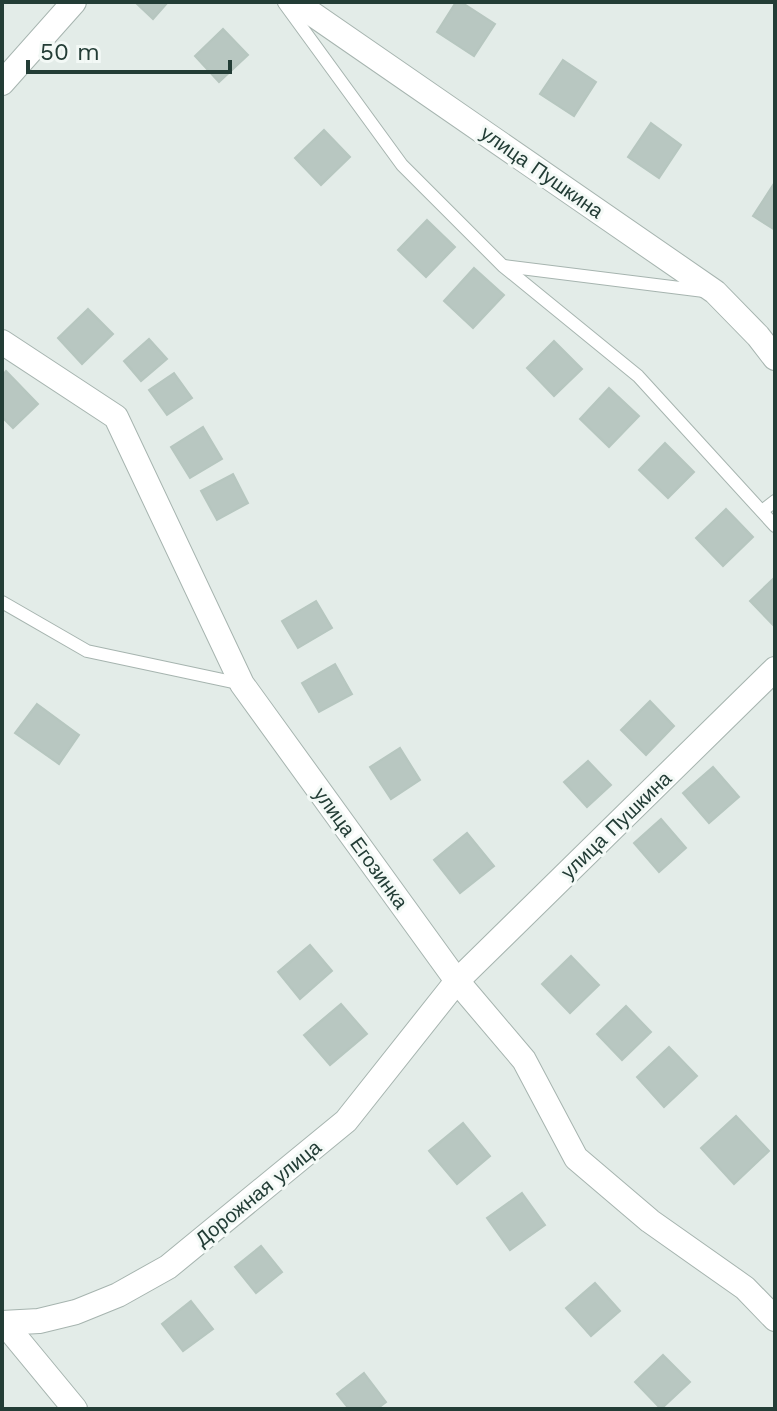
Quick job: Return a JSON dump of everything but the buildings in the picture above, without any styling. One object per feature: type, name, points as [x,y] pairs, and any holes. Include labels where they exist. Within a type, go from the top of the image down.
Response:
[{"type":"street","points":[[2,83],[74,2]]},
{"type":"street","name":"улица Пушкина","points":[[295,2],[715,292],[775,358]]},
{"type":"street","name":"улица Егозинка","points":[[2,342],[116,417],[242,684],[457,981],[524,1060],[576,1158],[650,1221],[745,1288],[775,1319]]},
{"type":"street","name":"улица Пушкина","points":[[457,981],[775,669]]},
{"type":"street","name":"Дорожная улица","points":[[3,1323],[39,1321],[76,1312],[118,1295],[168,1267],[346,1121],[457,981]]},
{"type":"street","points":[[3,1323],[75,1409]]},
{"type":"lane","points":[[283,2],[402,165],[503,266],[638,376],[775,526]]},
{"type":"lane","points":[[503,266],[715,292]]},
{"type":"lane","points":[[762,511],[775,501]]},
{"type":"lane","points":[[2,602],[87,651],[242,684]]}]
